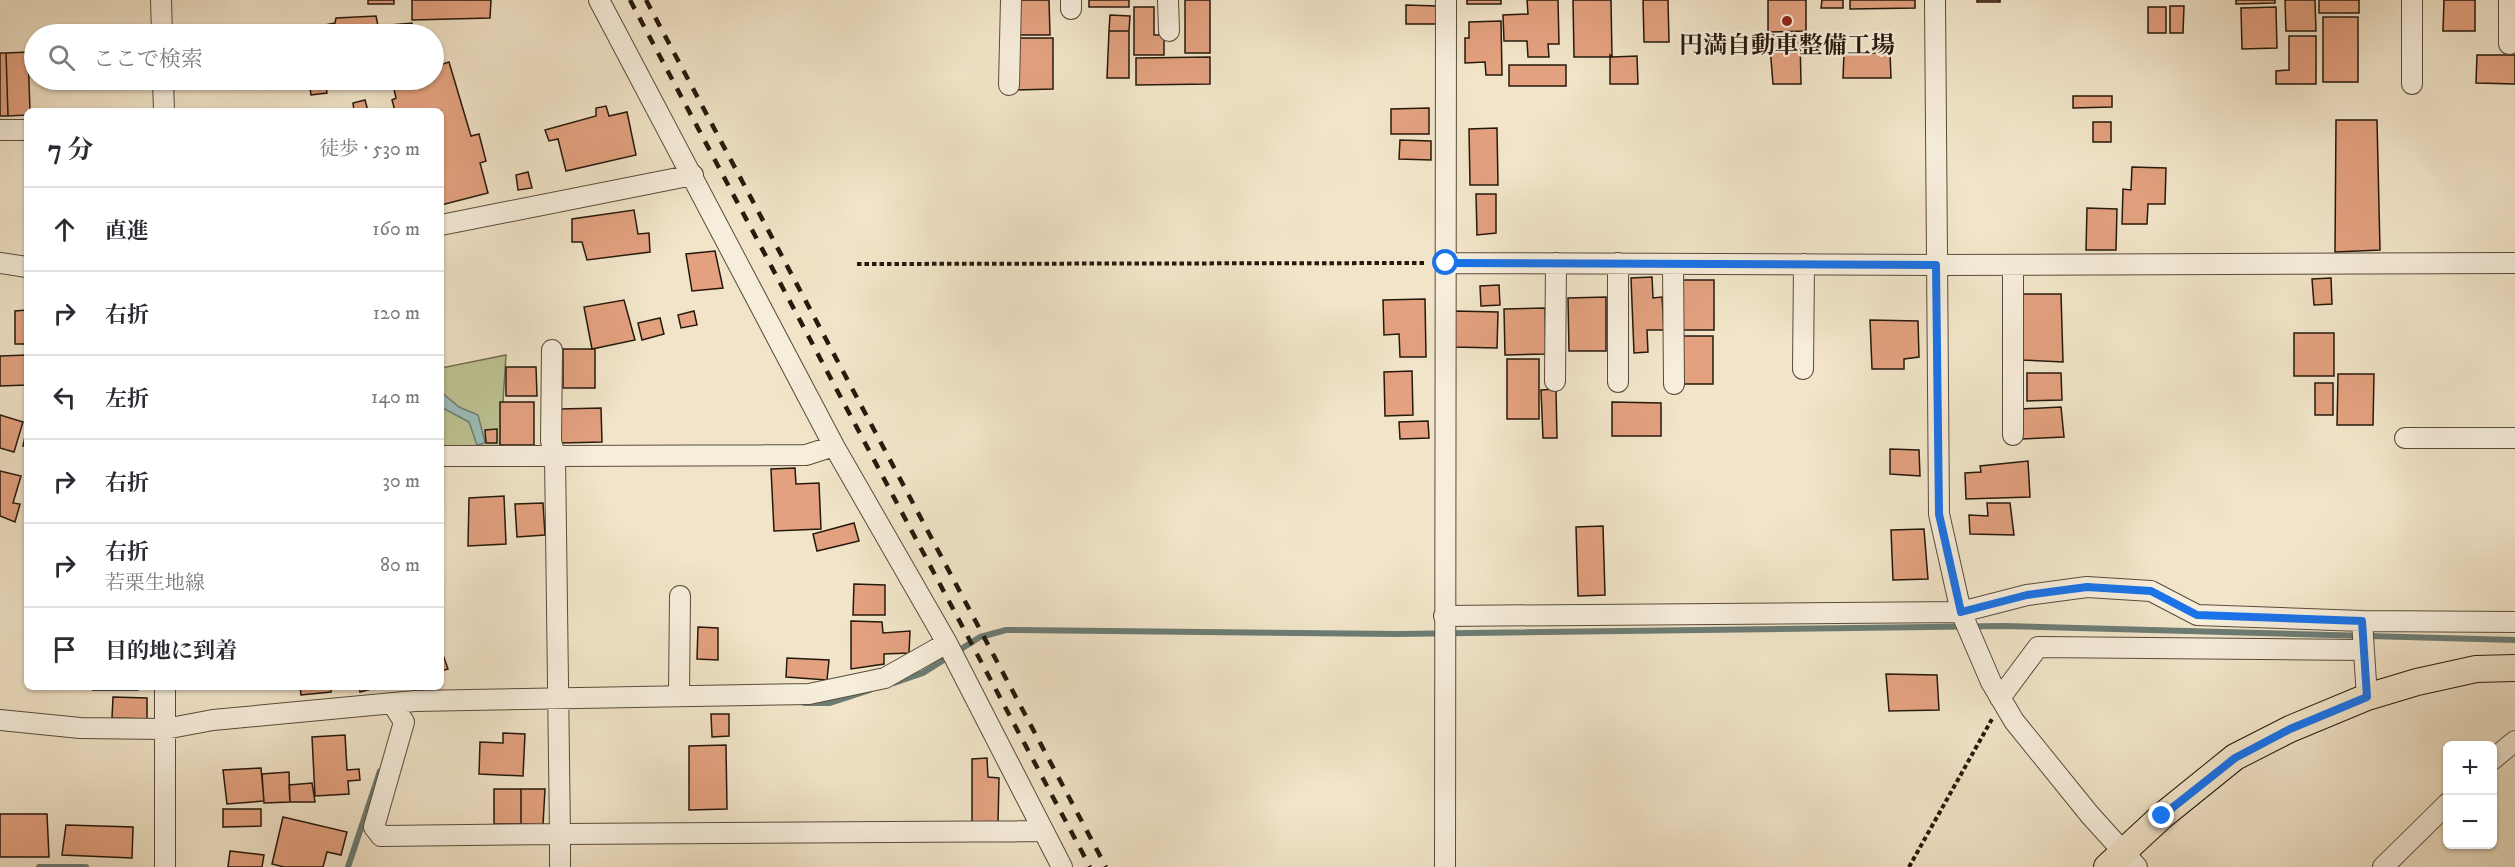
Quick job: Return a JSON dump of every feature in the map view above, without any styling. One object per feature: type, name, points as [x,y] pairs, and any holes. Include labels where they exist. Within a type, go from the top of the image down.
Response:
[{"type":"main road","points":[[2122,862],[2162,816],[2235,758],[2290,729],[2367,697],[2417,682],[2476,669],[2515,668]]},
{"type":"street","points":[[161,0],[162,24]]},
{"type":"street","points":[[599,0],[834,446],[948,643],[1062,867]]},
{"type":"street","points":[[1009,85],[1011,0]]},
{"type":"street","points":[[1168,0],[1169,31]]},
{"type":"street","points":[[1445,867],[1446,0]]},
{"type":"street","points":[[1935,0],[1939,514],[1961,612],[1991,682],[2014,721],[2122,862]]},
{"type":"street","points":[[2412,0],[2412,84]]},
{"type":"street","points":[[2509,0],[2509,44]]},
{"type":"street","points":[[163,90],[164,108]]},
{"type":"street","points":[[0,130],[24,129]]},
{"type":"street","points":[[444,224],[693,175]]},
{"type":"street","points":[[0,263],[24,267]]},
{"type":"street","points":[[1446,263],[1936,265],[2515,263]]},
{"type":"street","points":[[1555,381],[1556,263]]},
{"type":"street","points":[[1618,263],[1618,382]]},
{"type":"street","points":[[1673,264],[1674,384]]},
{"type":"street","points":[[1803,369],[1804,264]]},
{"type":"street","points":[[2013,265],[2013,435]]},
{"type":"street","points":[[552,350],[551,441],[555,456],[560,867]]},
{"type":"street","points":[[2404,438],[2515,438]]},
{"type":"street","points":[[444,456],[807,455],[834,446]]},
{"type":"street","points":[[1444,616],[1961,612],[2027,595],[2087,587],[2151,591],[2197,615],[2362,621],[2515,622]]},
{"type":"street","points":[[679,696],[680,596]]},
{"type":"street","points":[[2362,621],[2367,697]]},
{"type":"street","points":[[0,720],[80,728],[165,729],[213,720],[392,704],[557,697],[809,694],[885,678],[948,643]]},
{"type":"street","points":[[2003,703],[2038,647],[2363,650]]},
{"type":"street","points":[[165,690],[165,867]]},
{"type":"street","points":[[392,704],[404,722],[374,827],[381,837],[1043,831]]},
{"type":"street","points":[[2497,757],[2515,741]]},
{"type":"street","points":[[2383,867],[2443,808]]},
{"type":"path","points":[[856,264],[1446,263]]},
{"type":"path","points":[[1909,867],[1990,720],[2003,703]]},
{"type":"green space","points":[[506,355],[500,448],[444,449],[444,367]]},
{"type":"water","points":[[444,394],[459,407],[478,415],[485,442],[477,445],[469,422],[444,409]]},
{"type":"building","points":[[368,0],[394,0],[394,4],[368,4]]},
{"type":"building","points":[[412,0],[491,0],[490,18],[412,20]]},
{"type":"building","points":[[1017,0],[1049,0],[1050,35],[1017,35]]},
{"type":"building","points":[[1089,0],[1129,0],[1129,7],[1089,7]]},
{"type":"building","points":[[1185,0],[1210,0],[1210,53],[1185,53]]},
{"type":"building","points":[[1467,0],[1501,0],[1501,4],[1467,4]]},
{"type":"building","points":[[1527,0],[1558,0],[1559,44],[1548,44],[1549,57],[1528,57],[1527,41],[1504,41],[1503,15],[1528,14]]},
{"type":"building","points":[[1573,0],[1611,0],[1612,57],[1574,57]]},
{"type":"building","points":[[1643,0],[1668,0],[1669,42],[1644,42]]},
{"type":"building","name":"円満自動車整備工場","points":[[1768,0],[1806,0],[1806,31],[1768,32]]},
{"type":"building","points":[[1822,0],[1843,0],[1843,8],[1821,8]]},
{"type":"building","points":[[1850,0],[1915,0],[1915,8],[1850,9]]},
{"type":"building","points":[[1977,0],[2000,0],[2000,2],[1977,2]]},
{"type":"building","points":[[2236,0],[2275,0],[2275,3],[2236,4]]},
{"type":"building","points":[[2285,0],[2315,0],[2316,31],[2286,31]]},
{"type":"building","points":[[2319,0],[2359,0],[2359,13],[2319,13]]},
{"type":"building","points":[[2444,0],[2475,0],[2475,31],[2443,31]]},
{"type":"building","points":[[1406,5],[1437,6],[1436,24],[1406,24]]},
{"type":"building","points":[[2170,6],[2184,6],[2183,33],[2170,33]]},
{"type":"building","points":[[1134,7],[1154,7],[1154,35],[1164,35],[1164,55],[1134,55]]},
{"type":"building","points":[[2148,7],[2166,7],[2166,33],[2148,33]]},
{"type":"building","points":[[2276,7],[2277,48],[2242,49],[2241,8]]},
{"type":"building","points":[[1110,15],[1130,16],[1129,31],[1109,31]]},
{"type":"building","points":[[376,16],[378,24],[330,24],[335,23],[336,18]]},
{"type":"building","points":[[2323,17],[2358,17],[2358,82],[2323,82]]},
{"type":"building","points":[[1501,21],[1502,75],[1486,75],[1485,62],[1465,63],[1465,38],[1469,38],[1469,22]]},
{"type":"building","points":[[1109,31],[1129,31],[1129,78],[1107,78]]},
{"type":"building","points":[[1769,35],[1800,36],[1801,84],[1773,84]]},
{"type":"building","points":[[2289,36],[2316,36],[2316,84],[2276,84],[2276,71],[2289,70]]},
{"type":"building","points":[[1018,38],[1053,38],[1053,89],[1014,90]]},
{"type":"building","points":[[24,52],[24,90],[29,90],[30,108],[24,108],[24,115],[8,116],[6,53]]},
{"type":"building","points":[[0,53],[6,53],[8,116],[0,116]]},
{"type":"building","points":[[1844,53],[1890,53],[1891,78],[1843,78]]},
{"type":"building","points":[[1610,55],[1612,57],[1637,56],[1638,84],[1610,84]]},
{"type":"building","points":[[2477,55],[2515,55],[2515,84],[2476,83]]},
{"type":"building","points":[[1210,57],[1210,84],[1136,85],[1136,58]]},
{"type":"building","points":[[449,62],[471,136],[479,134],[486,161],[480,163],[488,193],[444,204],[444,108],[394,108],[392,100],[396,98],[394,90],[444,90],[444,64]]},
{"type":"building","points":[[1509,65],[1566,65],[1566,86],[1509,86]]},
{"type":"building","points":[[310,90],[327,90],[327,93],[311,95]]},
{"type":"building","points":[[2073,96],[2112,96],[2112,107],[2073,108]]},
{"type":"building","points":[[365,100],[367,108],[354,108],[353,103]]},
{"type":"building","points":[[606,106],[609,116],[627,112],[636,155],[566,171],[558,139],[549,141],[545,130],[596,116],[596,108]]},
{"type":"building","points":[[1429,108],[1429,134],[1391,134],[1391,109]]},
{"type":"building","points":[[2336,120],[2377,120],[2380,250],[2335,252]]},
{"type":"building","points":[[2093,122],[2111,122],[2111,142],[2093,142]]},
{"type":"building","points":[[1497,128],[1498,185],[1470,185],[1469,129]]},
{"type":"building","points":[[1400,140],[1431,141],[1431,160],[1399,159]]},
{"type":"building","points":[[2132,167],[2166,168],[2165,204],[2148,204],[2147,224],[2122,224],[2123,189],[2131,190]]},
{"type":"building","points":[[528,172],[532,188],[518,190],[516,175]]},
{"type":"building","points":[[1476,194],[1496,194],[1496,233],[1477,235]]},
{"type":"building","points":[[2087,208],[2117,209],[2116,250],[2086,250]]},
{"type":"building","points":[[634,210],[638,234],[649,233],[650,252],[587,260],[582,242],[572,242],[572,219]]},
{"type":"building","points":[[715,251],[723,288],[692,291],[686,254]]},
{"type":"building","points":[[1652,277],[1653,298],[1662,297],[1664,330],[1647,330],[1648,352],[1634,353],[1631,278]]},
{"type":"building","points":[[2331,278],[2332,304],[2314,305],[2312,279]]},
{"type":"building","points":[[1679,280],[1714,280],[1714,330],[1679,330]]},
{"type":"building","points":[[1499,285],[1500,305],[1481,306],[1480,286]]},
{"type":"building","points":[[2022,294],[2061,294],[2063,362],[2021,360]]},
{"type":"building","points":[[1606,297],[1606,351],[1569,351],[1568,298]]},
{"type":"building","points":[[1425,299],[1426,357],[1400,357],[1399,334],[1384,335],[1383,300]]},
{"type":"building","points":[[624,300],[635,340],[592,349],[584,307]]},
{"type":"building","points":[[1545,308],[1546,354],[1505,355],[1504,309]]},
{"type":"building","points":[[24,310],[24,344],[15,344],[15,311]]},
{"type":"building","points":[[694,311],[697,325],[681,328],[678,315]]},
{"type":"building","points":[[1454,311],[1498,312],[1497,348],[1453,347]]},
{"type":"building","points":[[660,318],[664,334],[642,340],[638,323]]},
{"type":"building","points":[[1870,320],[1918,321],[1919,357],[1904,359],[1904,369],[1872,369]]},
{"type":"building","points":[[2294,333],[2334,333],[2334,376],[2294,376]]},
{"type":"building","points":[[1681,336],[1713,336],[1713,384],[1681,384]]},
{"type":"building","points":[[563,349],[595,349],[595,388],[563,388]]},
{"type":"building","points":[[24,355],[24,385],[0,386],[0,356]]},
{"type":"building","points":[[1507,359],[1539,359],[1539,419],[1507,419]]},
{"type":"building","points":[[506,367],[536,367],[537,396],[506,396]]},
{"type":"building","points":[[1412,371],[1413,415],[1385,416],[1384,372]]},
{"type":"building","points":[[2027,373],[2061,373],[2062,400],[2027,401]]},
{"type":"building","points":[[2338,374],[2374,374],[2373,425],[2337,425]]},
{"type":"building","points":[[2315,383],[2333,383],[2333,415],[2315,415]]},
{"type":"building","points":[[1556,389],[1557,438],[1543,438],[1541,390]]},
{"type":"building","points":[[500,402],[534,402],[534,445],[500,445]]},
{"type":"building","points":[[1612,402],[1661,403],[1661,436],[1612,436]]},
{"type":"building","points":[[2061,407],[2064,437],[2021,439],[2021,409]]},
{"type":"building","points":[[601,408],[602,442],[561,443],[560,409]]},
{"type":"building","points":[[0,415],[23,422],[14,452],[0,448]]},
{"type":"building","points":[[1428,421],[1429,438],[1400,439],[1399,422]]},
{"type":"building","points":[[497,429],[497,443],[486,443],[485,430]]},
{"type":"building","points":[[1890,449],[1919,450],[1920,476],[1890,474]]},
{"type":"building","points":[[2028,461],[2030,497],[1966,499],[1965,473],[1981,472],[1980,466]]},
{"type":"building","points":[[795,468],[796,484],[819,483],[821,529],[774,531],[771,469]]},
{"type":"building","points":[[0,471],[21,476],[13,503],[20,504],[15,522],[0,516]]},
{"type":"building","points":[[504,496],[506,544],[468,546],[469,498]]},
{"type":"building","points":[[543,503],[545,535],[517,537],[515,504]]},
{"type":"building","points":[[1987,503],[2010,503],[2014,535],[1970,534],[1969,515],[1988,516]]},
{"type":"building","points":[[854,523],[859,541],[817,551],[813,534]]},
{"type":"building","points":[[1603,526],[1605,595],[1578,596],[1576,527]]},
{"type":"building","points":[[1924,529],[1928,579],[1893,580],[1891,530]]},
{"type":"building","points":[[854,584],[885,585],[885,615],[853,615]]},
{"type":"building","points":[[851,621],[882,622],[883,633],[910,631],[909,653],[884,654],[884,664],[851,669]]},
{"type":"building","points":[[698,627],[718,628],[718,660],[697,659]]},
{"type":"building","points":[[444,658],[448,669],[444,670]]},
{"type":"building","points":[[787,658],[829,660],[827,680],[786,677]]},
{"type":"building","points":[[1886,674],[1937,675],[1939,710],[1889,711]]},
{"type":"building","points":[[300,690],[331,690],[331,692],[301,695]]},
{"type":"building","points":[[113,697],[147,698],[147,719],[112,718]]},
{"type":"building","points":[[711,714],[729,714],[729,736],[712,737]]},
{"type":"building","points":[[503,733],[525,734],[523,776],[479,774],[480,742],[503,743]]},
{"type":"building","points":[[345,735],[347,770],[359,769],[360,780],[348,781],[349,794],[315,796],[312,737]]},
{"type":"building","points":[[726,745],[727,809],[689,810],[689,746]]},
{"type":"building","points":[[987,758],[988,777],[999,778],[998,823],[972,823],[972,759]]},
{"type":"building","points":[[261,768],[264,801],[227,804],[223,770]]},
{"type":"building","points":[[289,772],[290,802],[264,803],[262,774]]},
{"type":"building","points":[[312,783],[315,802],[290,802],[289,785]]},
{"type":"building","points":[[494,789],[521,789],[521,824],[494,824]]},
{"type":"building","points":[[521,789],[545,789],[543,825],[521,824]]},
{"type":"building","points":[[223,809],[261,809],[261,826],[223,827]]},
{"type":"building","points":[[0,814],[47,814],[49,857],[0,857]]},
{"type":"building","points":[[283,817],[347,832],[341,855],[327,852],[323,867],[284,867],[272,864]]},
{"type":"building","points":[[66,825],[133,827],[132,858],[62,855]]},
{"type":"building","points":[[230,851],[264,855],[262,867],[228,867]]},
{"type":"waterway","points":[[894,683],[923,673],[980,637],[1006,630],[1398,634],[2003,626],[2515,640]]},
{"type":"waterway","points":[[804,703],[830,703],[870,690]]},
{"type":"waterway","points":[[348,867],[380,771]]},
{"type":"waterway","points":[[39,867],[86,867]]},
{"type":"railway","points":[[630,0],[1090,867]]},
{"type":"railway","points":[[646,0],[1106,867]]},
{"type":"place","name":"円満自動車整備工場","points":[[1787,21]]},
{"type":"route","points":[[1446,263],[1936,265],[1939,514],[1961,612],[2027,595],[2087,587],[2151,591],[2197,615],[2362,621],[2367,697],[2290,729],[2235,758],[2162,816]]}]
